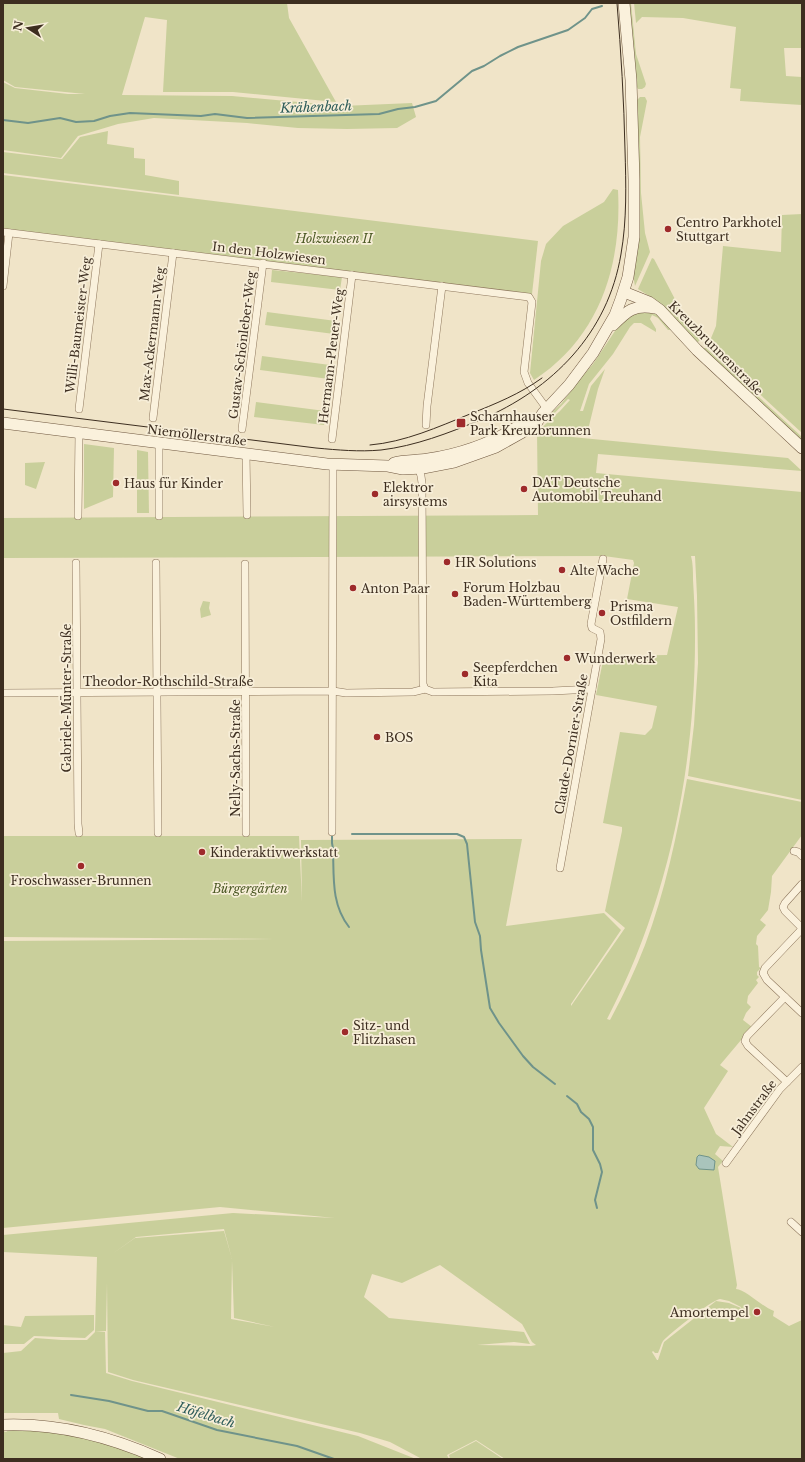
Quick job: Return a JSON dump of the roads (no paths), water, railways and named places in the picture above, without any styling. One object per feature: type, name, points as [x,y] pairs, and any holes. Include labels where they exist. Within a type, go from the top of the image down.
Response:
[{"type":"main road","name":"Niemöllerstraße","points":[[3,424],[333,464],[388,466],[403,469],[478,446],[504,434],[533,416],[545,411],[582,368],[607,331],[624,292],[632,255],[634,215],[632,87],[624,3]]},
{"type":"main road","name":"Kreuzbrunnenstraße","points":[[624,292],[646,300],[658,308],[697,350],[802,448]]},
{"type":"main road","points":[[607,331],[622,315],[634,308],[643,306],[658,308]]},
{"type":"main road","points":[[3,1425],[48,1426],[83,1432],[115,1441],[160,1459]]},
{"type":"street","name":"In den Holzwiesen","points":[[6,233],[263,263],[529,297],[532,300],[524,372],[528,383],[545,411]]},
{"type":"street","points":[[3,286],[6,233]]},
{"type":"street","name":"Willi-Baumeister-Weg","points":[[79,409],[99,244]]},
{"type":"street","name":"Max-Ackermann-Weg","points":[[152,418],[173,252]]},
{"type":"street","name":"Gustav-Schönleber-Weg","points":[[242,429],[263,263]]},
{"type":"street","name":"Hermann-Pleuer-Weg","points":[[332,439],[352,275]]},
{"type":"street","points":[[426,425],[426,406],[442,286]]},
{"type":"street","points":[[78,516],[79,433]]},
{"type":"street","points":[[159,443],[159,516]]},
{"type":"street","points":[[246,454],[247,515]]},
{"type":"street","points":[[332,832],[333,464]]},
{"type":"street","points":[[418,464],[422,483],[423,678],[425,689]]},
{"type":"street","name":"Claude-Dornier-Straße","points":[[560,868],[601,637],[600,632],[592,628],[591,621],[603,559]]},
{"type":"street","name":"Gabriele-Münter-Straße","points":[[76,563],[79,833]]},
{"type":"street","points":[[156,563],[158,833]]},
{"type":"street","name":"Nelly-Sachs-Straße","points":[[245,564],[246,833]]},
{"type":"street","name":"Theodor-Rothschild-Straße","points":[[3,693],[413,692],[425,689],[433,692],[553,691],[592,689]]},
{"type":"street","points":[[794,851],[798,852],[802,856]]},
{"type":"street","points":[[802,884],[783,907],[785,911],[802,928],[765,968],[764,971],[766,978],[802,1013]]},
{"type":"street","points":[[785,997],[747,1036],[745,1041],[748,1046],[787,1082]]},
{"type":"street","name":"Jahnstraße","points":[[726,1163],[779,1091],[802,1067]]},
{"type":"street","points":[[791,1222],[802,1232]]},
{"type":"water","points":[[699,1155],[709,1157],[715,1161],[714,1170],[699,1169],[696,1165],[697,1157]]},
{"type":"waterway","name":"Krähenbach","points":[[3,120],[28,123],[60,118],[76,122],[94,121],[110,116],[130,113],[201,116],[215,114],[247,118],[379,114],[436,101],[472,71],[518,47],[568,30],[585,18],[592,9],[602,6]]},
{"type":"waterway","points":[[332,834],[336,900],[343,918],[349,927]]},
{"type":"waterway","points":[[352,834],[457,834],[464,837],[467,844],[475,922],[480,936],[490,1008],[523,1056],[533,1067],[555,1084]]},
{"type":"waterway","points":[[567,1096],[577,1104],[581,1112],[589,1119],[593,1127],[593,1150],[602,1172],[595,1200],[597,1208]]},
{"type":"waterway","name":"Höfelbach","points":[[71,1395],[109,1401],[148,1411],[162,1411],[217,1430],[297,1446],[334,1459]]},
{"type":"tram line","points":[[3,409],[316,448],[373,451],[394,448],[444,434],[480,420],[531,392],[553,375],[573,355],[590,333],[604,309],[614,283],[621,254],[626,202],[626,176],[623,95],[617,3]]},
{"type":"tram line","points":[[370,445],[396,441],[434,429],[507,398],[542,378]]},
{"type":"place","name":"Centro Parkhotel Stuttgart","points":[[668,229]]},
{"type":"place","name":"Scharnhauser Park Kreuzbrunnen","points":[[461,423]]},
{"type":"place","name":"Haus für Kinder","points":[[116,483]]},
{"type":"place","name":"DAT Deutsche Automobil Treuhand","points":[[524,489]]},
{"type":"place","name":"Elektror airsystems","points":[[375,494]]},
{"type":"place","name":"HR Solutions","points":[[447,562]]},
{"type":"place","name":"Alte Wache","points":[[562,570]]},
{"type":"place","name":"Anton Paar","points":[[353,588]]},
{"type":"place","name":"Forum Holzbau Baden-Württemberg","points":[[455,594]]},
{"type":"place","name":"Prisma Ostfildern","points":[[602,613]]},
{"type":"place","name":"Wunderwerk","points":[[567,658]]},
{"type":"place","name":"Seepferdchen Kita","points":[[465,674]]},
{"type":"place","name":"BOS","points":[[377,737]]},
{"type":"place","name":"Kinderaktivwerkstatt","points":[[202,852]]},
{"type":"place","name":"Froschwasser-Brunnen","points":[[81,866]]},
{"type":"place","name":"Sitz- und Flitzhasen","points":[[345,1032]]},
{"type":"place","name":"Amortempel","points":[[757,1312]]},
{"type":"park label","name":"Holzwiesen II","points":[[334,238]]},
{"type":"park label","name":"Bürgergärten","points":[[250,888]]}]
